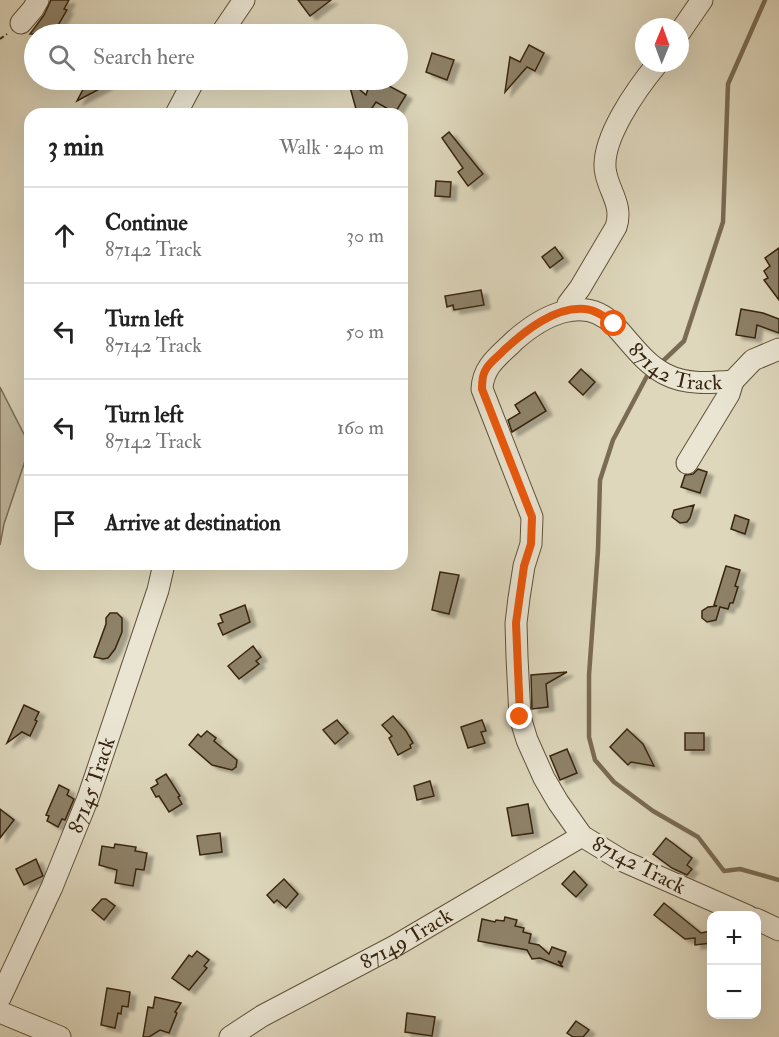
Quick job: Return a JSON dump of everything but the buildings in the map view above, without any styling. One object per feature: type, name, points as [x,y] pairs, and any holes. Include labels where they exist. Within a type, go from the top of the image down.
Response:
[{"type":"street","points":[[21,23],[38,0]]},
{"type":"street","points":[[228,24],[244,0]]},
{"type":"street","points":[[689,19],[702,0]]},
{"type":"street","points":[[567,310],[568,304],[580,288],[619,219],[619,208],[605,168],[607,147],[630,99],[651,72]]},
{"type":"street","points":[[179,108],[189,90]]},
{"type":"street","name":"87142 Track","points":[[739,911],[622,861],[582,836],[544,778],[527,740],[520,717],[516,623],[524,566],[531,544],[532,517],[482,389],[484,372],[497,357],[532,327],[567,310],[585,309],[599,313],[614,324],[648,363],[672,377],[685,381],[710,383],[733,381],[753,360],[779,349]]},
{"type":"street","points":[[687,463],[729,394],[733,381]]},
{"type":"street","name":"87145 Track","points":[[0,998],[52,887],[88,798],[158,590],[163,570]]},
{"type":"street","name":"87149 Track","points":[[230,1037],[262,1016],[395,946],[582,836]]},
{"type":"street","points":[[761,921],[779,930]]},
{"type":"street","points":[[0,1012],[60,1037]]},
{"type":"shaded area","points":[[0,387],[24,434],[24,464],[4,524],[0,545]]},
{"type":"waterway","points":[[663,361],[684,341],[723,222],[728,84],[765,0]]},
{"type":"waterway","points":[[647,376],[613,440],[600,480],[598,550],[589,675],[589,737],[595,760],[614,782],[653,811],[698,837],[724,871],[740,869],[779,880]]},
{"type":"route","points":[[520,717],[516,623],[524,566],[531,544],[532,517],[482,389],[482,380],[489,364],[520,336],[558,313],[585,309],[599,313],[614,324]]}]
